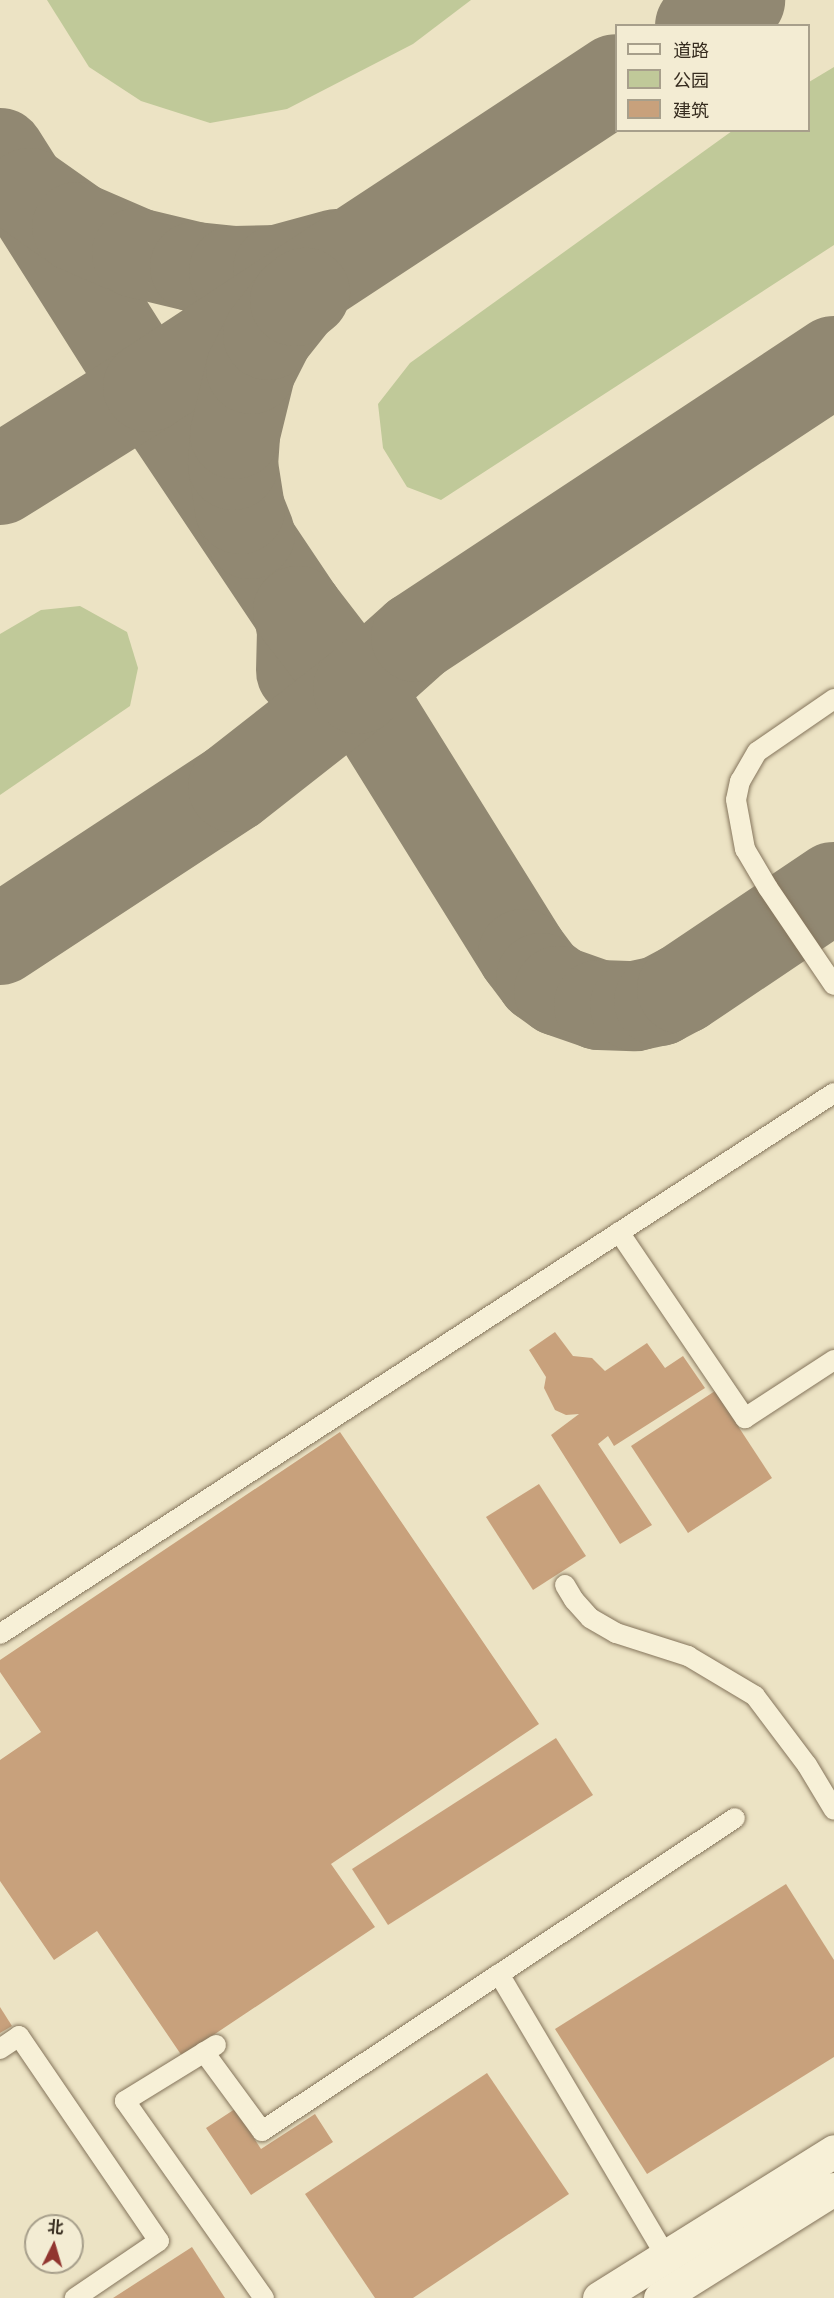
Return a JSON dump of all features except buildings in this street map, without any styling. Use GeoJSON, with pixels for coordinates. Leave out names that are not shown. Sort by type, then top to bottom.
{"type":"FeatureCollection","features":[{"type":"Feature","properties":{"kind":"main road"},"geometry":{"type":"LineString","coordinates":[[599,2298],[834,2151]]}},
{"type":"Feature","properties":{"kind":"main road"},"geometry":{"type":"LineString","coordinates":[[660,2298],[834,2189]]}},
{"type":"Feature","properties":{"kind":"lane"},"geometry":{"type":"LineString","coordinates":[[834,699],[757,752],[740,781],[736,800],[745,849],[768,888],[834,986]]}},
{"type":"Feature","properties":{"kind":"lane"},"geometry":{"type":"LineString","coordinates":[[0,1634],[834,1093]]}},
{"type":"Feature","properties":{"kind":"lane"},"geometry":{"type":"LineString","coordinates":[[619,1232],[745,1418],[834,1360]]}},
{"type":"Feature","properties":{"kind":"lane"},"geometry":{"type":"LineString","coordinates":[[565,1585],[574,1600],[590,1618],[616,1634],[688,1656],[755,1696],[807,1764],[834,1810]]}},
{"type":"Feature","properties":{"kind":"lane"},"geometry":{"type":"LineString","coordinates":[[264,2298],[125,2102],[210,2049],[262,2131],[735,1818]]}},
{"type":"Feature","properties":{"kind":"lane"},"geometry":{"type":"LineString","coordinates":[[499,1974],[666,2256]]}},
{"type":"Feature","properties":{"kind":"lane"},"geometry":{"type":"LineString","coordinates":[[0,2049],[20,2036],[159,2241],[75,2298]]}},
{"type":"Feature","properties":{"kind":"green space"},"geometry":{"type":"Polygon","coordinates":[[[47,0],[471,0],[413,44],[287,109],[210,123],[141,101],[89,67],[47,0]]]}},
{"type":"Feature","properties":{"kind":"green space"},"geometry":{"type":"Polygon","coordinates":[[[834,67],[834,245],[441,500],[407,487],[383,448],[378,404],[410,363],[731,132],[810,132],[810,81],[834,67]]]}},
{"type":"Feature","properties":{"kind":"green space"},"geometry":{"type":"Polygon","coordinates":[[[80,606],[127,632],[138,668],[130,706],[0,795],[0,634],[41,610],[80,606]]]}},
{"type":"Feature","properties":{"kind":"taxiway"},"geometry":{"type":"LineString","coordinates":[[703,24],[740,0]]}},
{"type":"Feature","properties":{"kind":"taxiway"},"geometry":{"type":"LineString","coordinates":[[0,480],[148,387],[615,80]]}},
{"type":"Feature","properties":{"kind":"taxiway"},"geometry":{"type":"LineString","coordinates":[[0,153],[148,387],[298,611],[302,630],[301,671]]}},
{"type":"Feature","properties":{"kind":"taxiway"},"geometry":{"type":"LineString","coordinates":[[29,193],[77,227],[137,253],[195,267],[234,271],[278,270],[336,254]]}},
{"type":"Feature","properties":{"kind":"taxiway"},"geometry":{"type":"LineString","coordinates":[[250,534],[240,509],[233,465],[235,434],[251,369],[268,335],[295,301],[305,293]]}},
{"type":"Feature","properties":{"kind":"taxiway"},"geometry":{"type":"LineString","coordinates":[[0,940],[233,787],[358,689],[416,637],[834,361]]}},
{"type":"Feature","properties":{"kind":"taxiway"},"geometry":{"type":"LineString","coordinates":[[298,611],[358,689],[523,954],[541,978],[559,991],[599,1005],[635,1006],[659,1001],[682,989],[834,887]]}}]}
